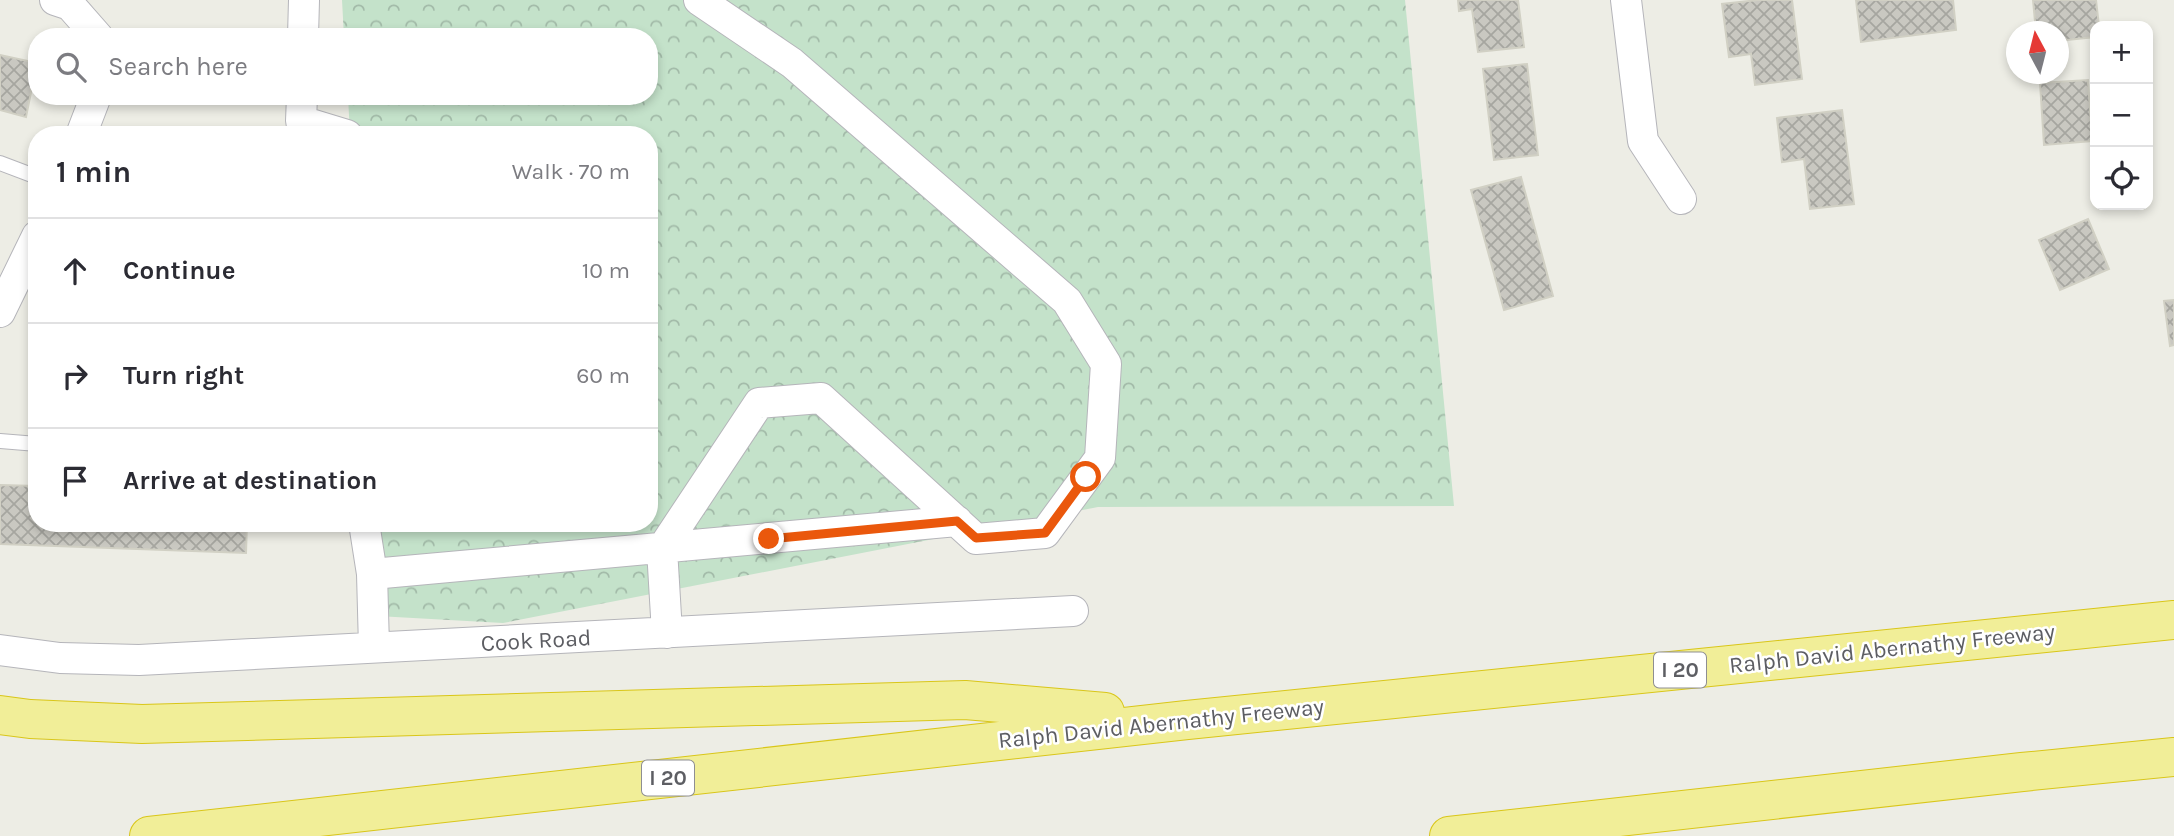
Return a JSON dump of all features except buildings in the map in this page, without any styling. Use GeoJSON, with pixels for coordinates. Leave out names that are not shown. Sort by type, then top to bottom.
{"type":"FeatureCollection","features":[{"type":"Feature","properties":{"kind":"highway","name":"Ralph David Abernathy Freeway"},"geometry":{"type":"LineString","coordinates":[[149,836],[1187,720],[2174,620]]}},
{"type":"Feature","properties":{"kind":"highway"},"geometry":{"type":"LineString","coordinates":[[0,715],[142,724],[965,700],[1187,720]]}},
{"type":"Feature","properties":{"kind":"highway"},"geometry":{"type":"LineString","coordinates":[[1449,836],[2174,757]]}},
{"type":"Feature","properties":{"kind":"street"},"geometry":{"type":"LineString","coordinates":[[55,0],[70,5],[90,28]]}},
{"type":"Feature","properties":{"kind":"street"},"geometry":{"type":"LineString","coordinates":[[303,28],[304,0]]}},
{"type":"Feature","properties":{"kind":"street"},"geometry":{"type":"LineString","coordinates":[[667,633],[662,549],[760,402],[821,398],[976,538],[1045,533],[1100,458],[1106,364],[1067,300],[792,63],[699,0]]}},
{"type":"Feature","properties":{"kind":"street"},"geometry":{"type":"LineString","coordinates":[[1626,0],[1643,141],[1681,199]]}},
{"type":"Feature","properties":{"kind":"street"},"geometry":{"type":"LineString","coordinates":[[84,126],[93,105]]}},
{"type":"Feature","properties":{"kind":"street"},"geometry":{"type":"LineString","coordinates":[[302,117],[324,126]]}},
{"type":"Feature","properties":{"kind":"street"},"geometry":{"type":"LineString","coordinates":[[0,312],[28,254]]}},
{"type":"Feature","properties":{"kind":"street"},"geometry":{"type":"LineString","coordinates":[[372,574],[957,521]]}},
{"type":"Feature","properties":{"kind":"street"},"geometry":{"type":"LineString","coordinates":[[365,532],[372,574],[374,648]]}},
{"type":"Feature","properties":{"kind":"street","name":"Cook Road"},"geometry":{"type":"LineString","coordinates":[[0,650],[60,658],[139,660],[1073,611]]}},
{"type":"Feature","properties":{"kind":"lane"},"geometry":{"type":"LineString","coordinates":[[0,163],[28,174]]}},
{"type":"Feature","properties":{"kind":"lane"},"geometry":{"type":"LineString","coordinates":[[0,441],[28,443]]}},
{"type":"Feature","properties":{"kind":"green space"},"geometry":{"type":"Polygon","coordinates":[[[342,0],[1405,0],[1454,506],[1098,507],[503,623],[377,616],[372,532],[658,532],[658,126],[350,126],[348,105],[658,105],[658,28],[344,28],[342,0]]]}},
{"type":"Feature","properties":{"kind":"route"},"geometry":{"type":"LineString","coordinates":[[769,539],[957,521],[976,538],[1045,533],[1086,477]]}}]}
